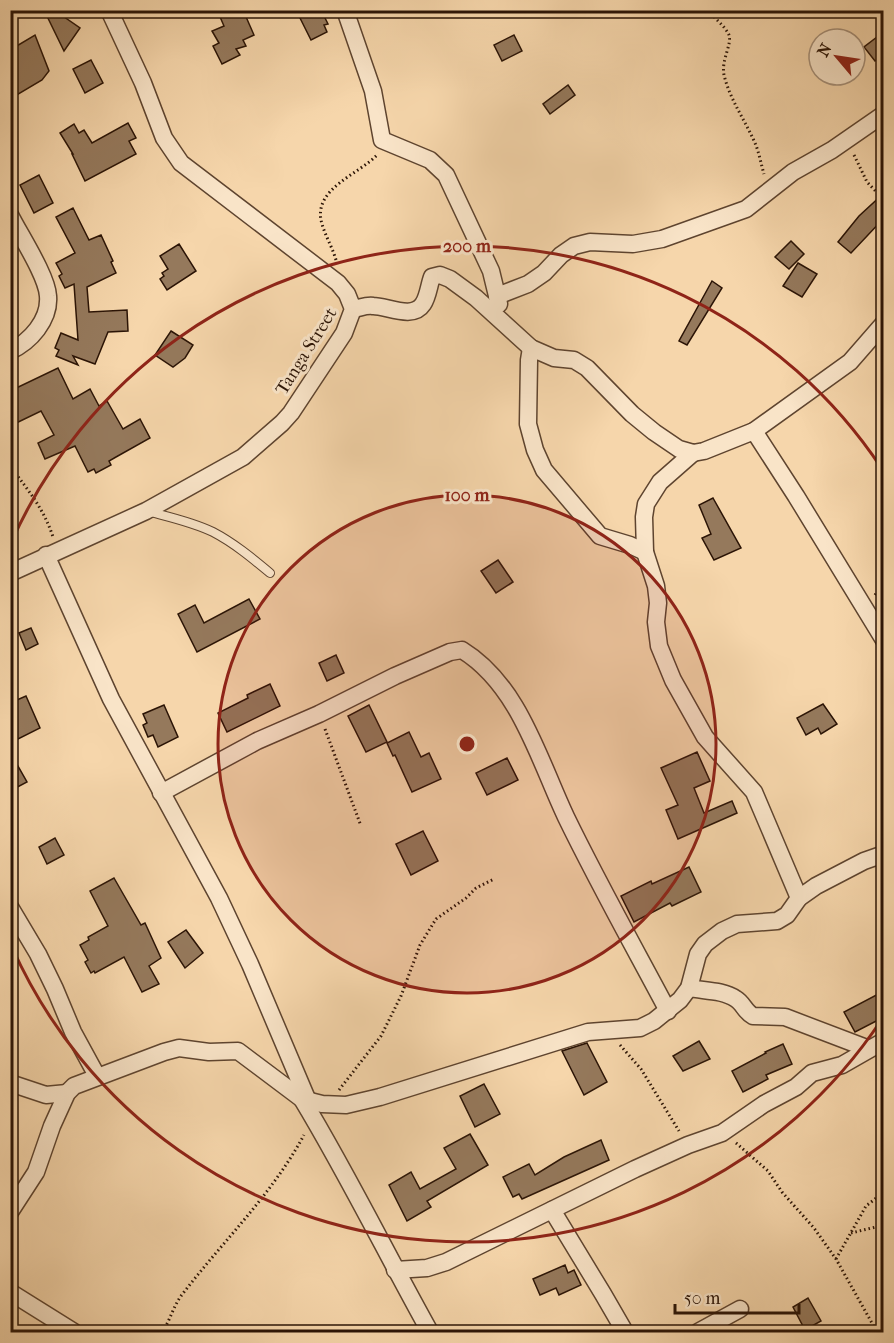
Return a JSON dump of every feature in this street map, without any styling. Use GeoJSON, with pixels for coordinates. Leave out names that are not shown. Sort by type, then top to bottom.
{"type":"FeatureCollection","features":[{"type":"Feature","properties":{"kind":"street","name":"Tanga Street"},"geometry":{"type":"LineString","coordinates":[[10,573],[146,511],[243,457],[282,423],[344,333],[354,309],[347,294],[338,283],[181,163],[164,138],[143,82],[109,10]]}},
{"type":"Feature","properties":{"kind":"street"},"geometry":{"type":"LineString","coordinates":[[345,10],[373,91],[382,140],[430,160],[446,175],[491,271],[505,325]]}},
{"type":"Feature","properties":{"kind":"street"},"geometry":{"type":"LineString","coordinates":[[497,296],[528,284],[574,246],[590,242],[633,244],[662,239],[739,212],[884,114]]}},
{"type":"Feature","properties":{"kind":"street"},"geometry":{"type":"LineString","coordinates":[[10,215],[43,279],[48,296],[46,313],[36,332],[10,351]]}},
{"type":"Feature","properties":{"kind":"street"},"geometry":{"type":"LineString","coordinates":[[354,309],[369,305],[397,311],[413,311],[421,307],[425,301],[432,277],[440,275],[450,279],[476,298],[531,348],[554,358],[574,360],[587,368],[632,414],[654,432],[679,448],[693,453],[704,451],[753,431],[850,362],[884,323]]}},
{"type":"Feature","properties":{"kind":"street"},"geometry":{"type":"LineString","coordinates":[[531,348],[528,424],[535,450],[544,470],[600,536],[645,552]]}},
{"type":"Feature","properties":{"kind":"street"},"geometry":{"type":"LineString","coordinates":[[753,431],[796,496],[884,640]]}},
{"type":"Feature","properties":{"kind":"street"},"geometry":{"type":"LineString","coordinates":[[693,453],[660,482],[646,504],[645,552],[656,586],[659,646],[672,680],[705,737],[754,792],[799,898]]}},
{"type":"Feature","properties":{"kind":"street"},"geometry":{"type":"LineString","coordinates":[[52,553],[111,699],[219,898],[311,1106],[395,1270],[430,1332]]}},
{"type":"Feature","properties":{"kind":"street"},"geometry":{"type":"LineString","coordinates":[[161,793],[257,741],[450,652],[462,650],[479,660],[516,708],[546,768],[566,816],[668,1011]]}},
{"type":"Feature","properties":{"kind":"street"},"geometry":{"type":"LineString","coordinates":[[10,1212],[36,1172],[52,1126],[67,1093],[74,1086],[97,1076],[179,1048],[209,1053],[233,1050],[255,1063],[311,1106],[346,1105],[380,1098],[588,1032],[603,1029],[640,1028],[668,1011],[689,988],[698,954],[705,944],[722,931],[737,924],[777,921],[787,915],[799,898],[837,874],[884,854]]}},
{"type":"Feature","properties":{"kind":"street"},"geometry":{"type":"LineString","coordinates":[[10,907],[38,954],[73,1032],[97,1076]]}},
{"type":"Feature","properties":{"kind":"street"},"geometry":{"type":"LineString","coordinates":[[689,988],[731,996],[753,1016],[785,1017],[868,1049]]}},
{"type":"Feature","properties":{"kind":"street"},"geometry":{"type":"LineString","coordinates":[[395,1270],[427,1268],[446,1262],[688,1145],[722,1133],[764,1104],[796,1087],[812,1073],[842,1065],[884,1041]]}},
{"type":"Feature","properties":{"kind":"street"},"geometry":{"type":"LineString","coordinates":[[14,1087],[46,1095],[67,1093]]}},
{"type":"Feature","properties":{"kind":"street"},"geometry":{"type":"LineString","coordinates":[[552,1210],[625,1332]]}},
{"type":"Feature","properties":{"kind":"street"},"geometry":{"type":"LineString","coordinates":[[10,1292],[74,1332]]}},
{"type":"Feature","properties":{"kind":"street"},"geometry":{"type":"LineString","coordinates":[[698,1332],[740,1309]]}},
{"type":"Feature","properties":{"kind":"lane"},"geometry":{"type":"LineString","coordinates":[[146,511],[192,523],[212,531],[232,543],[270,573]]}},
{"type":"Feature","properties":{"kind":"path"},"geometry":{"type":"LineString","coordinates":[[708,10],[728,34],[729,45],[723,61],[724,75],[735,105],[754,141],[769,190]]}},
{"type":"Feature","properties":{"kind":"path"},"geometry":{"type":"LineString","coordinates":[[338,283],[336,258],[320,218],[321,203],[334,188],[374,158],[381,148],[382,140]]}},
{"type":"Feature","properties":{"kind":"path"},"geometry":{"type":"LineString","coordinates":[[847,140],[867,182],[884,200]]}},
{"type":"Feature","properties":{"kind":"path"},"geometry":{"type":"LineString","coordinates":[[10,466],[40,505],[48,520],[52,553]]}},
{"type":"Feature","properties":{"kind":"path"},"geometry":{"type":"LineString","coordinates":[[319,714],[361,826]]}},
{"type":"Feature","properties":{"kind":"path"},"geometry":{"type":"LineString","coordinates":[[162,1332],[180,1298],[225,1241],[263,1199],[300,1143],[311,1106],[350,1078],[381,1036],[397,1004],[420,945],[436,919],[476,888],[494,879]]}},
{"type":"Feature","properties":{"kind":"path"},"geometry":{"type":"LineString","coordinates":[[603,1029],[641,1069],[688,1145]]}},
{"type":"Feature","properties":{"kind":"path"},"geometry":{"type":"LineString","coordinates":[[722,1133],[768,1171],[782,1192],[800,1210],[836,1259],[877,1332]]}},
{"type":"Feature","properties":{"kind":"path"},"geometry":{"type":"LineString","coordinates":[[836,1259],[866,1206],[884,1192]]}},
{"type":"Feature","properties":{"kind":"path"},"geometry":{"type":"LineString","coordinates":[[849,1234],[884,1225]]}},
{"type":"Feature","properties":{"kind":"building"},"geometry":{"type":"Polygon","coordinates":[[[44,10],[54,10],[80,28],[64,51],[44,10]]]}},
{"type":"Feature","properties":{"kind":"building"},"geometry":{"type":"Polygon","coordinates":[[[217,10],[243,10],[254,35],[243,40],[246,46],[236,49],[240,55],[222,64],[213,46],[219,43],[212,31],[224,26],[217,10]]]}},
{"type":"Feature","properties":{"kind":"building"},"geometry":{"type":"Polygon","coordinates":[[[296,10],[321,10],[328,24],[324,25],[327,32],[311,40],[296,10]]]}},
{"type":"Feature","properties":{"kind":"building"},"geometry":{"type":"Polygon","coordinates":[[[35,35],[49,71],[42,80],[10,99],[10,50],[35,35]]]}},
{"type":"Feature","properties":{"kind":"building"},"geometry":{"type":"Polygon","coordinates":[[[514,35],[522,51],[502,61],[494,45],[514,35]]]}},
{"type":"Feature","properties":{"kind":"building"},"geometry":{"type":"Polygon","coordinates":[[[877,37],[884,47],[884,55],[875,61],[867,51],[867,45],[877,37]]]}},
{"type":"Feature","properties":{"kind":"building"},"geometry":{"type":"Polygon","coordinates":[[[91,60],[103,83],[85,93],[73,69],[91,60]]]}},
{"type":"Feature","properties":{"kind":"building"},"geometry":{"type":"Polygon","coordinates":[[[568,85],[575,95],[550,114],[543,104],[568,85]]]}},
{"type":"Feature","properties":{"kind":"building"},"geometry":{"type":"Polygon","coordinates":[[[128,123],[136,138],[129,141],[136,154],[85,181],[73,154],[60,133],[74,124],[79,133],[84,130],[92,143],[128,123]]]}},
{"type":"Feature","properties":{"kind":"building"},"geometry":{"type":"Polygon","coordinates":[[[39,175],[53,203],[34,213],[20,185],[39,175]]]}},
{"type":"Feature","properties":{"kind":"building"},"geometry":{"type":"Polygon","coordinates":[[[884,193],[884,218],[851,253],[838,242],[859,216],[884,193]]]}},
{"type":"Feature","properties":{"kind":"building"},"geometry":{"type":"Polygon","coordinates":[[[73,208],[89,240],[101,235],[116,273],[87,287],[89,312],[127,310],[128,331],[108,332],[95,364],[73,356],[78,365],[56,356],[59,350],[55,348],[61,333],[78,340],[74,284],[65,288],[59,276],[62,274],[56,263],[75,253],[56,217],[73,208]]]}},
{"type":"Feature","properties":{"kind":"building"},"geometry":{"type":"Polygon","coordinates":[[[791,241],[804,254],[789,269],[775,257],[791,241]]]}},
{"type":"Feature","properties":{"kind":"building"},"geometry":{"type":"Polygon","coordinates":[[[179,244],[196,271],[167,290],[160,279],[164,276],[162,273],[168,269],[160,256],[179,244]]]}},
{"type":"Feature","properties":{"kind":"building"},"geometry":{"type":"Polygon","coordinates":[[[798,263],[817,274],[802,297],[783,286],[798,263]]]}},
{"type":"Feature","properties":{"kind":"building"},"geometry":{"type":"Polygon","coordinates":[[[712,281],[722,288],[687,345],[679,341],[712,281]]]}},
{"type":"Feature","properties":{"kind":"building"},"geometry":{"type":"Polygon","coordinates":[[[171,331],[193,345],[185,358],[173,367],[155,355],[171,331]]]}},
{"type":"Feature","properties":{"kind":"building"},"geometry":{"type":"Polygon","coordinates":[[[58,368],[73,399],[90,389],[99,406],[107,401],[123,429],[140,419],[150,438],[109,461],[111,465],[96,473],[94,469],[88,472],[75,446],[45,459],[38,443],[54,435],[41,411],[10,426],[10,391],[58,368]]]}},
{"type":"Feature","properties":{"kind":"building"},"geometry":{"type":"Polygon","coordinates":[[[713,498],[741,548],[714,560],[702,538],[711,534],[699,505],[713,498]]]}},
{"type":"Feature","properties":{"kind":"building"},"geometry":{"type":"Polygon","coordinates":[[[498,560],[513,582],[496,593],[481,571],[498,560]]]}},
{"type":"Feature","properties":{"kind":"building"},"geometry":{"type":"Polygon","coordinates":[[[249,599],[260,619],[197,652],[178,614],[195,605],[204,623],[249,599]]]}},
{"type":"Feature","properties":{"kind":"building"},"geometry":{"type":"Polygon","coordinates":[[[31,628],[38,644],[26,650],[19,633],[31,628]]]}},
{"type":"Feature","properties":{"kind":"building"},"geometry":{"type":"Polygon","coordinates":[[[336,655],[344,673],[327,681],[319,663],[336,655]]]}},
{"type":"Feature","properties":{"kind":"building"},"geometry":{"type":"Polygon","coordinates":[[[270,684],[280,706],[227,732],[218,713],[270,684]]]}},
{"type":"Feature","properties":{"kind":"building"},"geometry":{"type":"Polygon","coordinates":[[[26,696],[40,728],[10,743],[10,703],[26,696]]]}},
{"type":"Feature","properties":{"kind":"building"},"geometry":{"type":"Polygon","coordinates":[[[823,704],[837,724],[821,734],[818,728],[806,735],[797,718],[823,704]]]}},
{"type":"Feature","properties":{"kind":"building"},"geometry":{"type":"Polygon","coordinates":[[[164,705],[178,737],[158,747],[153,735],[148,737],[143,725],[147,723],[143,714],[164,705]]]}},
{"type":"Feature","properties":{"kind":"building"},"geometry":{"type":"Polygon","coordinates":[[[369,705],[387,742],[366,752],[348,716],[369,705]]]}},
{"type":"Feature","properties":{"kind":"building"},"geometry":{"type":"Polygon","coordinates":[[[409,732],[421,757],[429,753],[441,779],[412,792],[387,743],[409,732]]]}},
{"type":"Feature","properties":{"kind":"building"},"geometry":{"type":"Polygon","coordinates":[[[10,752],[27,782],[10,791],[10,752]]]}},
{"type":"Feature","properties":{"kind":"building"},"geometry":{"type":"Polygon","coordinates":[[[697,752],[710,781],[694,788],[704,813],[732,801],[737,813],[678,839],[666,810],[678,805],[661,768],[697,752]]]}},
{"type":"Feature","properties":{"kind":"building"},"geometry":{"type":"Polygon","coordinates":[[[507,758],[518,780],[487,795],[476,773],[507,758]]]}},
{"type":"Feature","properties":{"kind":"building"},"geometry":{"type":"Polygon","coordinates":[[[423,831],[438,861],[411,875],[396,844],[423,831]]]}},
{"type":"Feature","properties":{"kind":"building"},"geometry":{"type":"Polygon","coordinates":[[[55,838],[64,855],[47,864],[39,847],[55,838]]]}},
{"type":"Feature","properties":{"kind":"building"},"geometry":{"type":"Polygon","coordinates":[[[689,867],[701,892],[672,906],[670,903],[634,922],[621,896],[651,881],[652,884],[689,867]]]}},
{"type":"Feature","properties":{"kind":"building"},"geometry":{"type":"Polygon","coordinates":[[[114,878],[141,925],[145,923],[161,958],[149,966],[159,984],[142,992],[124,957],[91,973],[85,962],[88,960],[80,945],[89,940],[88,937],[108,926],[90,891],[114,878]]]}},
{"type":"Feature","properties":{"kind":"building"},"geometry":{"type":"Polygon","coordinates":[[[186,930],[203,953],[185,968],[168,942],[186,930]]]}},
{"type":"Feature","properties":{"kind":"building"},"geometry":{"type":"Polygon","coordinates":[[[884,991],[884,1017],[855,1032],[844,1012],[884,991]]]}},
{"type":"Feature","properties":{"kind":"building"},"geometry":{"type":"Polygon","coordinates":[[[699,1041],[710,1059],[683,1071],[673,1056],[699,1041]]]}},
{"type":"Feature","properties":{"kind":"building"},"geometry":{"type":"Polygon","coordinates":[[[587,1043],[607,1082],[584,1095],[562,1051],[587,1043]]]}},
{"type":"Feature","properties":{"kind":"building"},"geometry":{"type":"Polygon","coordinates":[[[783,1044],[792,1064],[766,1075],[768,1079],[743,1092],[732,1071],[783,1044]]]}},
{"type":"Feature","properties":{"kind":"building"},"geometry":{"type":"Polygon","coordinates":[[[484,1084],[500,1114],[475,1127],[460,1096],[484,1084]]]}},
{"type":"Feature","properties":{"kind":"building"},"geometry":{"type":"Polygon","coordinates":[[[470,1134],[488,1165],[427,1201],[431,1207],[407,1221],[389,1185],[411,1172],[420,1189],[456,1169],[444,1148],[470,1134]]]}},
{"type":"Feature","properties":{"kind":"building"},"geometry":{"type":"Polygon","coordinates":[[[601,1140],[609,1160],[522,1199],[519,1194],[513,1197],[503,1177],[529,1164],[535,1175],[564,1157],[601,1140]]]}},
{"type":"Feature","properties":{"kind":"building"},"geometry":{"type":"Polygon","coordinates":[[[565,1265],[568,1273],[574,1270],[581,1285],[559,1295],[556,1288],[540,1295],[533,1279],[565,1265]]]}},
{"type":"Feature","properties":{"kind":"building"},"geometry":{"type":"Polygon","coordinates":[[[808,1298],[821,1321],[805,1330],[793,1307],[808,1298]]]}}]}
